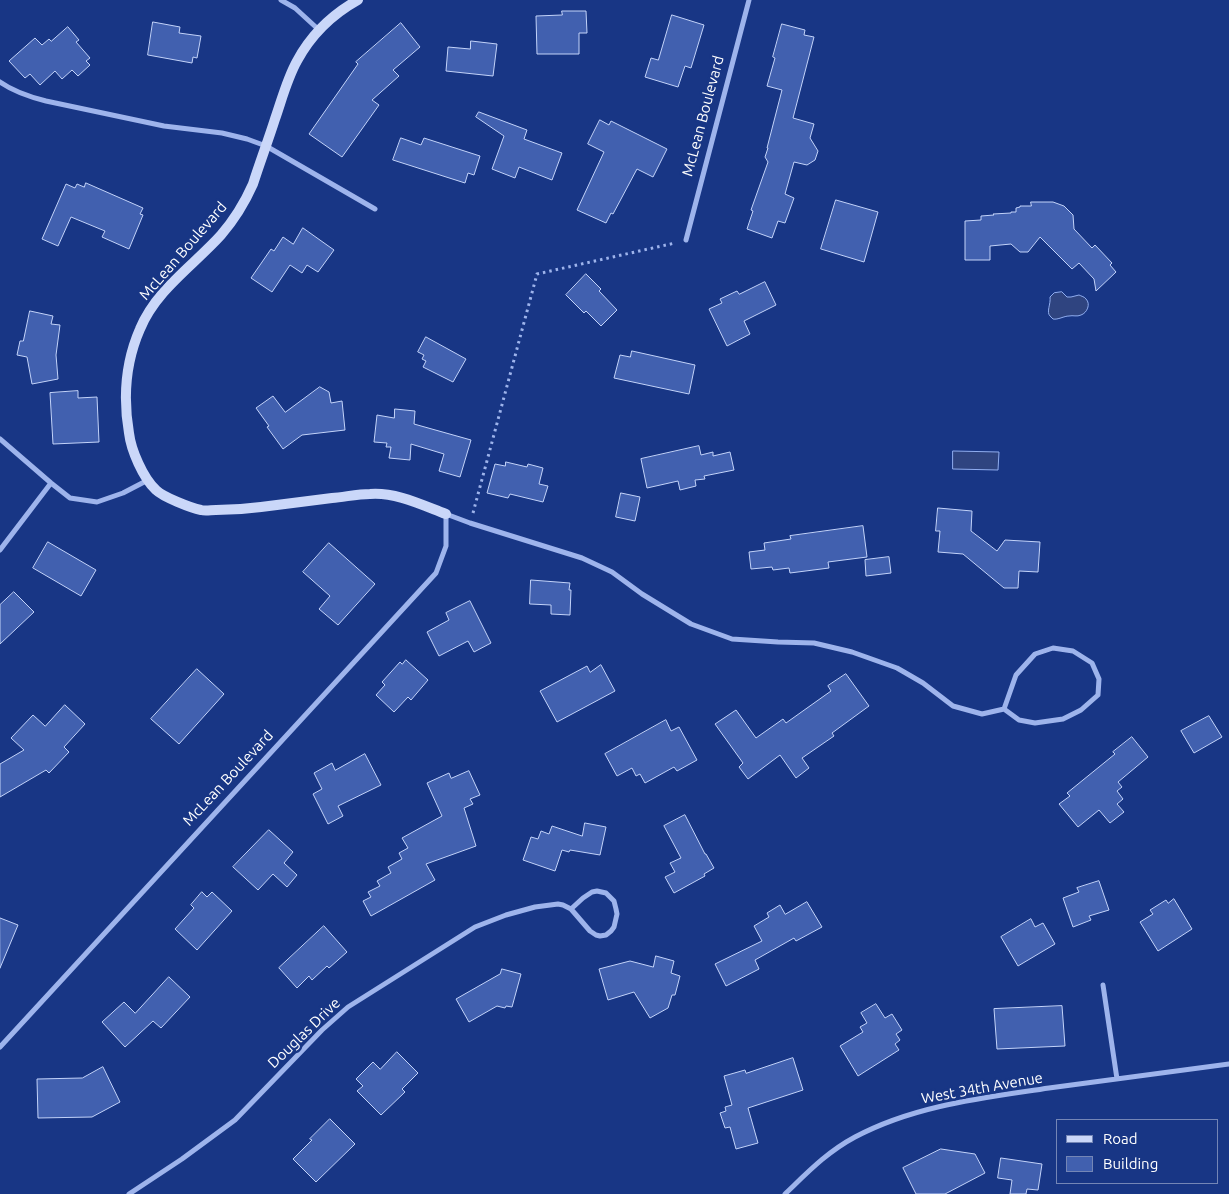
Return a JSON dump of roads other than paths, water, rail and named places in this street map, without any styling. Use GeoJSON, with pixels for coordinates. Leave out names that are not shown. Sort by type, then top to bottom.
{"type":"FeatureCollection","features":[{"type":"Feature","properties":{"kind":"street"},"geometry":{"type":"LineString","coordinates":[[281,0],[295,8],[319,30]]}},
{"type":"Feature","properties":{"kind":"street","name":"McLean Boulevard"},"geometry":{"type":"LineString","coordinates":[[358,0],[333,16],[308,43],[288,80],[250,191],[221,235],[163,292],[150,310],[140,329],[133,349],[125,394],[126,420],[131,445],[138,463],[156,490],[163,495],[201,510],[239,510],[371,494],[396,496],[470,523],[582,558],[612,572],[642,594],[691,624],[732,639],[814,643],[852,652],[897,668],[923,683],[953,706],[982,714],[1004,709]]}},
{"type":"Feature","properties":{"kind":"street","name":"McLean Boulevard"},"geometry":{"type":"LineString","coordinates":[[686,240],[749,0]]}},
{"type":"Feature","properties":{"kind":"street"},"geometry":{"type":"LineString","coordinates":[[0,82],[21,93],[46,101],[164,126],[228,134],[266,146],[375,209]]}},
{"type":"Feature","properties":{"kind":"street"},"geometry":{"type":"LineString","coordinates":[[0,439],[70,498],[98,502],[123,493],[148,479]]}},
{"type":"Feature","properties":{"kind":"street"},"geometry":{"type":"LineString","coordinates":[[0,550],[51,483]]}},
{"type":"Feature","properties":{"kind":"street","name":"McLean Boulevard"},"geometry":{"type":"LineString","coordinates":[[0,1047],[436,573],[446,546],[446,514]]}},
{"type":"Feature","properties":{"kind":"street"},"geometry":{"type":"LineString","coordinates":[[1053,648],[1073,651],[1092,663],[1100,679],[1098,695],[1081,710],[1063,719],[1035,723],[1027,722],[1019,720],[1004,709],[1016,675],[1035,654],[1053,648]]}},
{"type":"Feature","properties":{"kind":"street"},"geometry":{"type":"LineString","coordinates":[[592,892],[606,893],[614,901],[616,909],[617,914],[614,927],[606,935],[596,935],[590,931],[571,909],[592,892]]}},
{"type":"Feature","properties":{"kind":"street","name":"Douglas Drive"},"geometry":{"type":"LineString","coordinates":[[129,1194],[182,1159],[235,1120],[322,1030],[348,1007],[475,927],[506,915],[536,907],[558,904],[571,909]]}},
{"type":"Feature","properties":{"kind":"street"},"geometry":{"type":"LineString","coordinates":[[1103,985],[1117,1079]]}},
{"type":"Feature","properties":{"kind":"street","name":"West 34th Avenue"},"geometry":{"type":"LineString","coordinates":[[785,1194],[823,1158],[855,1137],[889,1121],[925,1109],[973,1099],[1229,1064]]}},
{"type":"Feature","properties":{"kind":"water"},"geometry":{"type":"Polygon","coordinates":[[[1062,292],[1067,297],[1079,295],[1085,298],[1088,308],[1080,316],[1053,319],[1048,312],[1050,297],[1054,293],[1062,292]]]}},
{"type":"Feature","properties":{"kind":"water"},"geometry":{"type":"Polygon","coordinates":[[[953,451],[999,452],[998,470],[953,469],[953,451]]]}}]}
